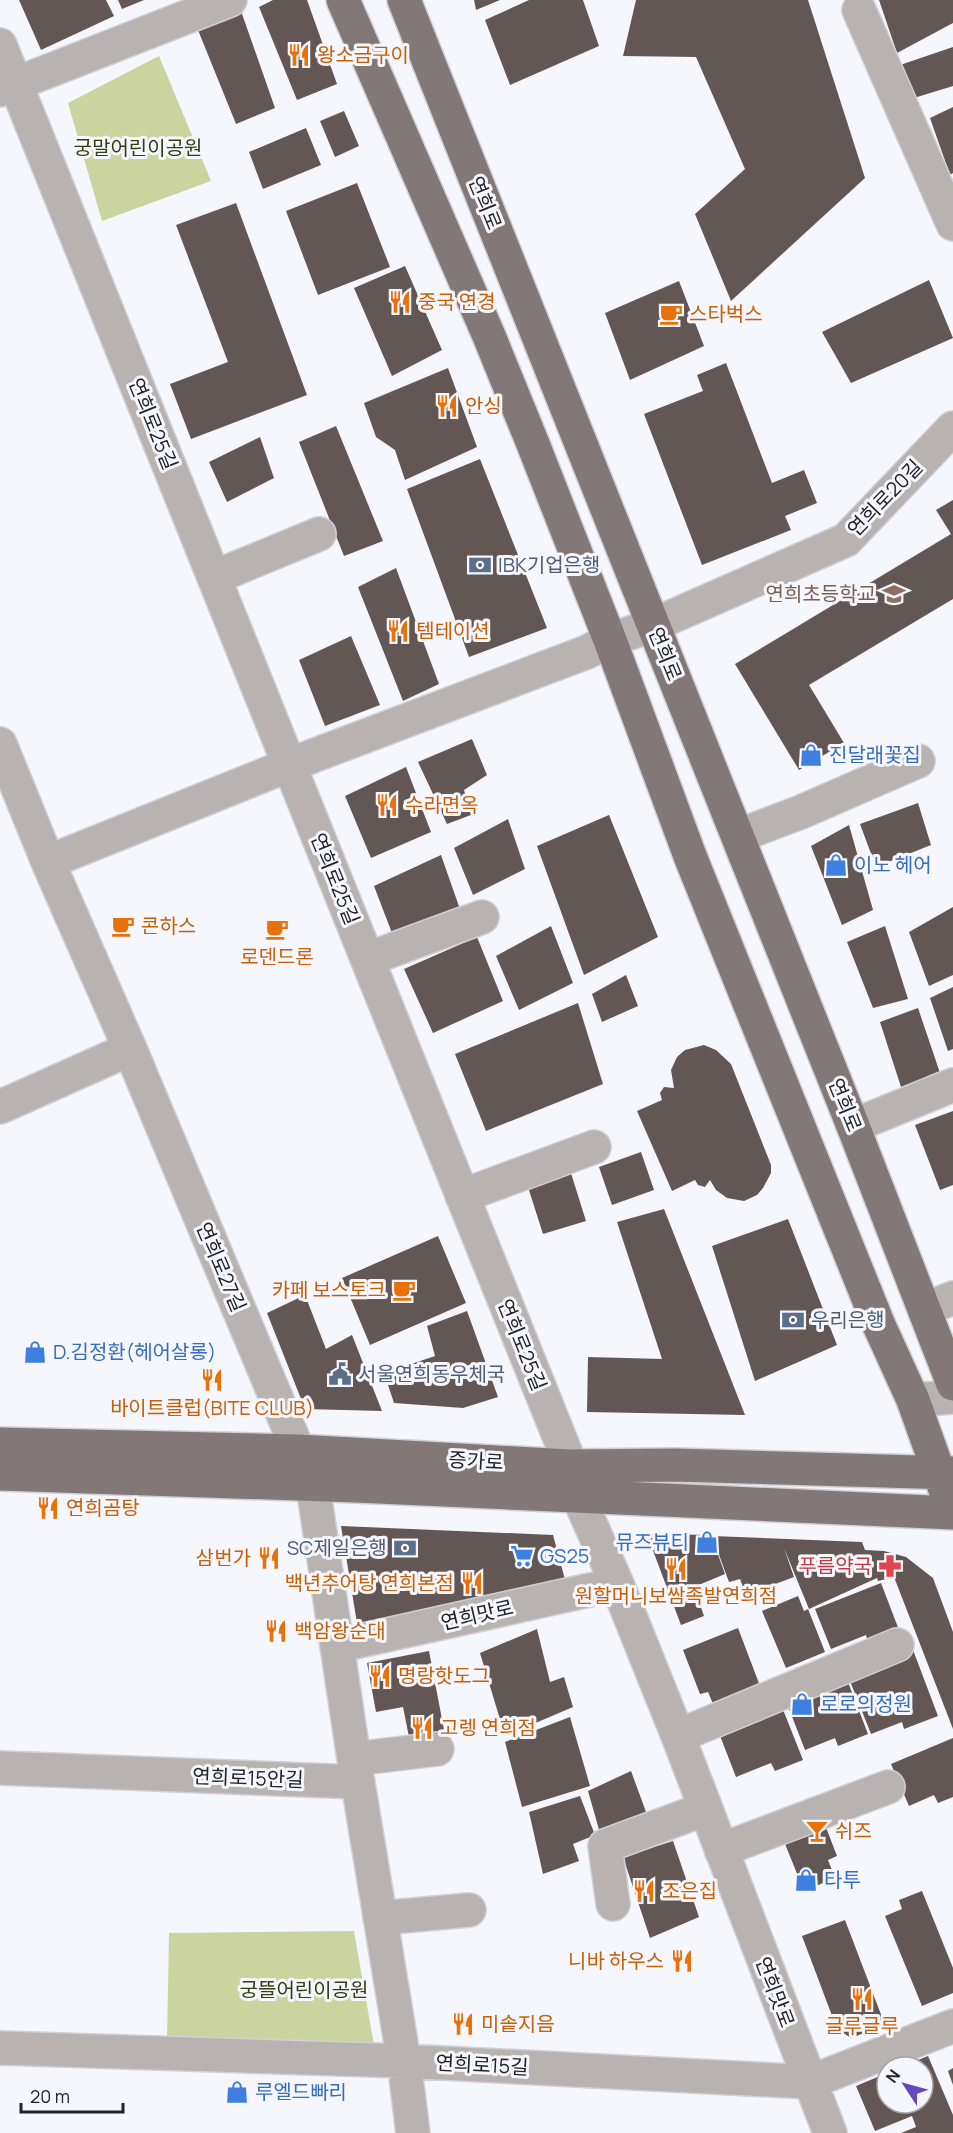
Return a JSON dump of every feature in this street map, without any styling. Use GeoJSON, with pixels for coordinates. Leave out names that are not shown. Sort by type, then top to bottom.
{"type":"FeatureCollection","features":[{"type":"Feature","properties":{"kind":"main road"},"geometry":{"type":"LineString","coordinates":[[343,0],[489,336],[610,640],[690,856],[878,1323],[945,1473],[953,1513]]}},
{"type":"Feature","properties":{"kind":"main road","name":"연희로"},"geometry":{"type":"LineString","coordinates":[[404,0],[853,1126],[939,1303],[953,1384]]}},
{"type":"Feature","properties":{"kind":"main road","name":"증가로"},"geometry":{"type":"LineString","coordinates":[[0,1444],[298,1450],[573,1481],[953,1513]]}},
{"type":"Feature","properties":{"kind":"main road","name":"증가로"},"geometry":{"type":"LineString","coordinates":[[0,1474],[356,1486],[573,1481],[675,1465],[945,1473]]}},
{"type":"Feature","properties":{"kind":"street"},"geometry":{"type":"LineString","coordinates":[[8,87],[230,0]]}},
{"type":"Feature","properties":{"kind":"street"},"geometry":{"type":"LineString","coordinates":[[859,10],[949,206]]}},
{"type":"Feature","properties":{"kind":"street","name":"연희로25길"},"geometry":{"type":"LineString","coordinates":[[0,45],[8,87],[215,577],[573,1481]]}},
{"type":"Feature","properties":{"kind":"street","name":"연희로20길"},"geometry":{"type":"LineString","coordinates":[[610,640],[653,625],[846,540],[953,428]]}},
{"type":"Feature","properties":{"kind":"street"},"geometry":{"type":"LineString","coordinates":[[215,577],[320,534]]}},
{"type":"Feature","properties":{"kind":"street"},"geometry":{"type":"LineString","coordinates":[[48,862],[289,765],[587,652],[610,640]]}},
{"type":"Feature","properties":{"kind":"street","name":"연희로27길"},"geometry":{"type":"LineString","coordinates":[[0,744],[312,1486]]}},
{"type":"Feature","properties":{"kind":"street"},"geometry":{"type":"LineString","coordinates":[[738,836],[801,812],[918,761]]}},
{"type":"Feature","properties":{"kind":"street"},"geometry":{"type":"LineString","coordinates":[[368,959],[482,917]]}},
{"type":"Feature","properties":{"kind":"street"},"geometry":{"type":"LineString","coordinates":[[0,1107],[130,1049]]}},
{"type":"Feature","properties":{"kind":"street"},"geometry":{"type":"LineString","coordinates":[[853,1126],[953,1085]]}},
{"type":"Feature","properties":{"kind":"street"},"geometry":{"type":"LineString","coordinates":[[462,1196],[594,1147]]}},
{"type":"Feature","properties":{"kind":"street"},"geometry":{"type":"LineString","coordinates":[[913,1400],[953,1397]]}},
{"type":"Feature","properties":{"kind":"street","name":"연희맛로"},"geometry":{"type":"LineString","coordinates":[[573,1481],[678,1736],[830,2133]]}},
{"type":"Feature","properties":{"kind":"street"},"geometry":{"type":"LineString","coordinates":[[312,1486],[404,2061],[413,2133]]}},
{"type":"Feature","properties":{"kind":"street","name":"연희맛로"},"geometry":{"type":"LineString","coordinates":[[338,1646],[617,1584]]}},
{"type":"Feature","properties":{"kind":"street"},"geometry":{"type":"LineString","coordinates":[[678,1736],[897,1645]]}},
{"type":"Feature","properties":{"kind":"street","name":"연희로15안길"},"geometry":{"type":"LineString","coordinates":[[0,1768],[356,1771],[437,1749]]}},
{"type":"Feature","properties":{"kind":"street"},"geometry":{"type":"LineString","coordinates":[[721,1850],[888,1787]]}},
{"type":"Feature","properties":{"kind":"street"},"geometry":{"type":"LineString","coordinates":[[613,1904],[605,1846],[705,1809]]}},
{"type":"Feature","properties":{"kind":"street"},"geometry":{"type":"LineString","coordinates":[[380,1918],[469,1910]]}},
{"type":"Feature","properties":{"kind":"street","name":"연희로15길"},"geometry":{"type":"LineString","coordinates":[[0,2048],[404,2061],[810,2082],[953,2026]]}},
{"type":"Feature","properties":{"kind":"green space","name":"궁말어린이공원"},"geometry":{"type":"Polygon","coordinates":[[[159,56],[211,181],[102,221],[68,103],[159,56]]]}},
{"type":"Feature","properties":{"kind":"green space","name":"궁뜰어린이공원"},"geometry":{"type":"Polygon","coordinates":[[[354,1931],[375,2051],[167,2044],[169,1933],[354,1931]]]}},
{"type":"Feature","properties":{"kind":"building"},"geometry":{"type":"Polygon","coordinates":[[[19,0],[106,0],[114,16],[41,50],[19,0]]]}},
{"type":"Feature","properties":{"kind":"building"},"geometry":{"type":"Polygon","coordinates":[[[118,0],[144,0],[122,9],[118,0]]]}},
{"type":"Feature","properties":{"kind":"building"},"geometry":{"type":"Polygon","coordinates":[[[273,0],[307,0],[337,84],[297,100],[259,7],[273,0]]]}},
{"type":"Feature","properties":{"kind":"building"},"geometry":{"type":"Polygon","coordinates":[[[474,0],[500,0],[476,10],[474,0]]]}},
{"type":"Feature","properties":{"kind":"building"},"geometry":{"type":"Polygon","coordinates":[[[529,0],[583,0],[599,46],[510,85],[485,20],[529,0]]]}},
{"type":"Feature","properties":{"kind":"building"},"geometry":{"type":"Polygon","coordinates":[[[636,0],[808,0],[865,178],[731,301],[695,214],[745,169],[696,57],[623,56],[636,0]]]}},
{"type":"Feature","properties":{"kind":"building"},"geometry":{"type":"Polygon","coordinates":[[[879,0],[953,0],[953,23],[897,53],[879,0]]]}},
{"type":"Feature","properties":{"kind":"building"},"geometry":{"type":"Polygon","coordinates":[[[241,11],[275,108],[236,124],[198,30],[241,11]]]}},
{"type":"Feature","properties":{"kind":"building"},"geometry":{"type":"Polygon","coordinates":[[[953,47],[953,86],[914,98],[900,65],[953,47]]]}},
{"type":"Feature","properties":{"kind":"building"},"geometry":{"type":"Polygon","coordinates":[[[953,107],[953,173],[950,175],[930,118],[953,107]]]}},
{"type":"Feature","properties":{"kind":"building"},"geometry":{"type":"Polygon","coordinates":[[[344,111],[359,146],[335,157],[320,121],[344,111]]]}},
{"type":"Feature","properties":{"kind":"building"},"geometry":{"type":"Polygon","coordinates":[[[306,128],[321,165],[263,189],[249,152],[306,128]]]}},
{"type":"Feature","properties":{"kind":"building"},"geometry":{"type":"Polygon","coordinates":[[[357,183],[390,267],[318,295],[286,211],[357,183]]]}},
{"type":"Feature","properties":{"kind":"building"},"geometry":{"type":"Polygon","coordinates":[[[236,203],[307,395],[191,439],[170,384],[228,362],[176,225],[236,203]]]}},
{"type":"Feature","properties":{"kind":"building"},"geometry":{"type":"Polygon","coordinates":[[[405,266],[442,350],[392,376],[354,288],[405,266]]]}},
{"type":"Feature","properties":{"kind":"building"},"geometry":{"type":"Polygon","coordinates":[[[929,280],[953,338],[851,383],[822,332],[929,280]]]}},
{"type":"Feature","properties":{"kind":"building"},"geometry":{"type":"Polygon","coordinates":[[[679,281],[704,346],[630,380],[605,313],[679,281]]]}},
{"type":"Feature","properties":{"kind":"building"},"geometry":{"type":"Polygon","coordinates":[[[726,363],[772,483],[804,470],[817,503],[785,516],[791,530],[702,565],[644,414],[703,391],[697,375],[726,363]]]}},
{"type":"Feature","properties":{"kind":"building"},"geometry":{"type":"Polygon","coordinates":[[[448,368],[477,447],[405,480],[395,450],[376,437],[364,403],[448,368]]]}},
{"type":"Feature","properties":{"kind":"building"},"geometry":{"type":"Polygon","coordinates":[[[336,426],[383,541],[344,556],[299,442],[336,426]]]}},
{"type":"Feature","properties":{"kind":"building"},"geometry":{"type":"Polygon","coordinates":[[[260,437],[274,478],[227,502],[209,462],[260,437]]]}},
{"type":"Feature","properties":{"kind":"building"},"geometry":{"type":"Polygon","coordinates":[[[480,459],[547,628],[469,657],[407,489],[480,459]]]}},
{"type":"Feature","properties":{"kind":"building"},"geometry":{"type":"Polygon","coordinates":[[[953,500],[953,599],[809,685],[844,743],[799,770],[735,664],[951,534],[936,510],[953,500]]]}},
{"type":"Feature","properties":{"kind":"building"},"geometry":{"type":"Polygon","coordinates":[[[396,568],[439,684],[403,701],[358,587],[396,568]]]}},
{"type":"Feature","properties":{"kind":"building"},"geometry":{"type":"Polygon","coordinates":[[[351,636],[380,705],[325,726],[299,660],[351,636]]]}},
{"type":"Feature","properties":{"kind":"building"},"geometry":{"type":"Polygon","coordinates":[[[472,739],[487,775],[464,790],[471,815],[447,824],[418,762],[472,739]]]}},
{"type":"Feature","properties":{"kind":"building"},"geometry":{"type":"Polygon","coordinates":[[[406,767],[431,832],[371,858],[345,796],[406,767]]]}},
{"type":"Feature","properties":{"kind":"building"},"geometry":{"type":"Polygon","coordinates":[[[918,803],[931,845],[876,867],[860,824],[918,803]]]}},
{"type":"Feature","properties":{"kind":"building"},"geometry":{"type":"Polygon","coordinates":[[[609,815],[658,937],[584,975],[537,846],[609,815]]]}},
{"type":"Feature","properties":{"kind":"building"},"geometry":{"type":"Polygon","coordinates":[[[508,819],[525,869],[473,895],[454,848],[508,819]]]}},
{"type":"Feature","properties":{"kind":"building"},"geometry":{"type":"Polygon","coordinates":[[[849,825],[873,910],[842,925],[811,846],[849,825]]]}},
{"type":"Feature","properties":{"kind":"building"},"geometry":{"type":"Polygon","coordinates":[[[441,855],[461,912],[395,941],[374,886],[441,855]]]}},
{"type":"Feature","properties":{"kind":"building"},"geometry":{"type":"Polygon","coordinates":[[[953,907],[953,975],[929,986],[909,932],[953,907]]]}},
{"type":"Feature","properties":{"kind":"building"},"geometry":{"type":"Polygon","coordinates":[[[551,926],[573,983],[519,1010],[496,956],[551,926]]]}},
{"type":"Feature","properties":{"kind":"building"},"geometry":{"type":"Polygon","coordinates":[[[885,926],[908,999],[873,1008],[847,942],[885,926]]]}},
{"type":"Feature","properties":{"kind":"building"},"geometry":{"type":"Polygon","coordinates":[[[477,937],[503,1001],[433,1033],[404,969],[477,937]]]}},
{"type":"Feature","properties":{"kind":"building"},"geometry":{"type":"Polygon","coordinates":[[[626,975],[638,1006],[602,1022],[592,994],[626,975]]]}},
{"type":"Feature","properties":{"kind":"building"},"geometry":{"type":"Polygon","coordinates":[[[953,987],[953,1049],[948,1051],[930,998],[953,987]]]}},
{"type":"Feature","properties":{"kind":"building"},"geometry":{"type":"Polygon","coordinates":[[[578,1003],[603,1084],[486,1131],[455,1054],[578,1003]]]}},
{"type":"Feature","properties":{"kind":"building"},"geometry":{"type":"Polygon","coordinates":[[[918,1008],[940,1073],[902,1090],[880,1022],[918,1008]]]}},
{"type":"Feature","properties":{"kind":"building"},"geometry":{"type":"Polygon","coordinates":[[[704,1045],[716,1050],[731,1064],[771,1165],[771,1173],[763,1188],[757,1195],[744,1201],[727,1198],[716,1190],[710,1180],[705,1187],[698,1185],[695,1180],[672,1191],[637,1111],[662,1100],[660,1093],[664,1087],[674,1088],[671,1070],[677,1057],[685,1050],[704,1045]]]}},
{"type":"Feature","properties":{"kind":"building"},"geometry":{"type":"Polygon","coordinates":[[[953,1111],[953,1185],[940,1190],[915,1125],[953,1111]]]}},
{"type":"Feature","properties":{"kind":"building"},"geometry":{"type":"Polygon","coordinates":[[[641,1152],[654,1190],[612,1205],[599,1167],[641,1152]]]}},
{"type":"Feature","properties":{"kind":"building"},"geometry":{"type":"Polygon","coordinates":[[[570,1170],[586,1221],[543,1234],[527,1184],[570,1170]]]}},
{"type":"Feature","properties":{"kind":"building"},"geometry":{"type":"Polygon","coordinates":[[[664,1209],[745,1415],[587,1412],[588,1357],[662,1359],[617,1222],[664,1209]]]}},
{"type":"Feature","properties":{"kind":"building"},"geometry":{"type":"Polygon","coordinates":[[[788,1219],[837,1345],[755,1381],[712,1246],[788,1219]]]}},
{"type":"Feature","properties":{"kind":"building","name":"카페 보스토크"},"geometry":{"type":"Polygon","coordinates":[[[438,1236],[466,1303],[370,1345],[342,1278],[438,1236]]]}},
{"type":"Feature","properties":{"kind":"building"},"geometry":{"type":"Polygon","coordinates":[[[305,1295],[326,1349],[352,1335],[382,1411],[305,1409],[267,1313],[305,1295]]]}},
{"type":"Feature","properties":{"kind":"building"},"geometry":{"type":"Polygon","coordinates":[[[467,1311],[498,1397],[463,1408],[394,1403],[384,1373],[435,1356],[427,1326],[467,1311]]]}},
{"type":"Feature","properties":{"kind":"building"},"geometry":{"type":"Polygon","coordinates":[[[341,1526],[553,1535],[566,1583],[358,1629],[341,1526]]]}},
{"type":"Feature","properties":{"kind":"building"},"geometry":{"type":"Polygon","coordinates":[[[654,1534],[711,1535],[725,1574],[694,1587],[704,1616],[681,1625],[649,1540],[654,1534]]]}},
{"type":"Feature","properties":{"kind":"building"},"geometry":{"type":"Polygon","coordinates":[[[712,1536],[862,1542],[865,1550],[884,1551],[906,1557],[933,1578],[953,1632],[953,1729],[894,1577],[878,1581],[877,1578],[809,1609],[784,1548],[794,1577],[746,1595],[740,1579],[729,1582],[712,1536]]]}},
{"type":"Feature","properties":{"kind":"building"},"geometry":{"type":"Polygon","coordinates":[[[881,1583],[899,1630],[868,1642],[866,1635],[831,1649],[815,1609],[881,1583]]]}},
{"type":"Feature","properties":{"kind":"building"},"geometry":{"type":"Polygon","coordinates":[[[798,1596],[804,1611],[808,1609],[825,1652],[786,1668],[762,1611],[798,1596]]]}},
{"type":"Feature","properties":{"kind":"building"},"geometry":{"type":"Polygon","coordinates":[[[738,1628],[760,1686],[713,1704],[708,1692],[700,1694],[683,1650],[738,1628]]]}},
{"type":"Feature","properties":{"kind":"building"},"geometry":{"type":"Polygon","coordinates":[[[537,1629],[550,1682],[564,1677],[573,1707],[505,1736],[480,1653],[537,1629]]]}},
{"type":"Feature","properties":{"kind":"building"},"geometry":{"type":"Polygon","coordinates":[[[913,1650],[938,1716],[904,1729],[902,1722],[871,1734],[848,1676],[913,1650]]]}},
{"type":"Feature","properties":{"kind":"building"},"geometry":{"type":"Polygon","coordinates":[[[429,1651],[444,1730],[409,1737],[403,1707],[376,1712],[367,1663],[429,1651]]]}},
{"type":"Feature","properties":{"kind":"building"},"geometry":{"type":"Polygon","coordinates":[[[846,1677],[868,1734],[838,1746],[835,1738],[805,1750],[786,1701],[846,1677]]]}},
{"type":"Feature","properties":{"kind":"building"},"geometry":{"type":"Polygon","coordinates":[[[780,1702],[803,1760],[775,1771],[771,1763],[736,1777],[717,1728],[780,1702]]]}},
{"type":"Feature","properties":{"kind":"building"},"geometry":{"type":"Polygon","coordinates":[[[570,1717],[590,1786],[522,1807],[505,1742],[570,1717]]]}},
{"type":"Feature","properties":{"kind":"building"},"geometry":{"type":"Polygon","coordinates":[[[953,1738],[953,1797],[938,1803],[934,1795],[909,1806],[891,1764],[953,1738]]]}},
{"type":"Feature","properties":{"kind":"building"},"geometry":{"type":"Polygon","coordinates":[[[631,1771],[649,1820],[602,1840],[588,1791],[631,1771]]]}},
{"type":"Feature","properties":{"kind":"building"},"geometry":{"type":"Polygon","coordinates":[[[580,1796],[595,1835],[573,1844],[579,1861],[543,1874],[529,1812],[580,1796]]]}},
{"type":"Feature","properties":{"kind":"building"},"geometry":{"type":"Polygon","coordinates":[[[822,1817],[837,1856],[828,1860],[835,1878],[804,1891],[781,1834],[822,1817]]]}},
{"type":"Feature","properties":{"kind":"building"},"geometry":{"type":"Polygon","coordinates":[[[673,1841],[699,1917],[650,1938],[623,1857],[673,1841]]]}},
{"type":"Feature","properties":{"kind":"building"},"geometry":{"type":"Polygon","coordinates":[[[922,1891],[953,1968],[953,1993],[922,2006],[885,1916],[902,1909],[899,1900],[922,1891]]]}},
{"type":"Feature","properties":{"kind":"building"},"geometry":{"type":"Polygon","coordinates":[[[845,1920],[885,2025],[851,2038],[837,2029],[802,1936],[845,1920]]]}},
{"type":"Feature","properties":{"kind":"building"},"geometry":{"type":"Polygon","coordinates":[[[953,2068],[953,2085],[948,2071],[953,2068]]]}},
{"type":"Feature","properties":{"kind":"building"},"geometry":{"type":"Polygon","coordinates":[[[935,2073],[953,2115],[953,2133],[901,2133],[916,2127],[912,2116],[875,2131],[856,2086],[875,2078],[875,2115],[935,2115],[935,2073]]]}},
{"type":"Feature","properties":{"kind":"place","name":"왕소금구이"},"geometry":{"type":"Point","coordinates":[299,55]}},
{"type":"Feature","properties":{"kind":"place","name":"중국 연경"},"geometry":{"type":"Point","coordinates":[400,302]}},
{"type":"Feature","properties":{"kind":"place","name":"스타벅스"},"geometry":{"type":"Point","coordinates":[671,314]}},
{"type":"Feature","properties":{"kind":"place","name":"안싱"},"geometry":{"type":"Point","coordinates":[447,406]}},
{"type":"Feature","properties":{"kind":"place","name":"IBK기업은행"},"geometry":{"type":"Point","coordinates":[480,565]}},
{"type":"Feature","properties":{"kind":"place","name":"연희초등학교"},"geometry":{"type":"Point","coordinates":[894,594]}},
{"type":"Feature","properties":{"kind":"place","name":"템테이션"},"geometry":{"type":"Point","coordinates":[398,631]}},
{"type":"Feature","properties":{"kind":"place","name":"진달래꽃집"},"geometry":{"type":"Point","coordinates":[811,755]}},
{"type":"Feature","properties":{"kind":"place","name":"수라면옥"},"geometry":{"type":"Point","coordinates":[387,805]}},
{"type":"Feature","properties":{"kind":"place","name":"이노 헤어"},"geometry":{"type":"Point","coordinates":[836,865]}},
{"type":"Feature","properties":{"kind":"place","name":"콘하스"},"geometry":{"type":"Point","coordinates":[123,926]}},
{"type":"Feature","properties":{"kind":"place","name":"로덴드론"},"geometry":{"type":"Point","coordinates":[277,929]}},
{"type":"Feature","properties":{"kind":"place","name":"카페 보스토크"},"geometry":{"type":"Point","coordinates":[404,1290]}},
{"type":"Feature","properties":{"kind":"place","name":"우리은행"},"geometry":{"type":"Point","coordinates":[793,1320]}},
{"type":"Feature","properties":{"kind":"place","name":"D.김정환(헤어살롱)"},"geometry":{"type":"Point","coordinates":[35,1352]}},
{"type":"Feature","properties":{"kind":"place","name":"서울연희동우체국"},"geometry":{"type":"Point","coordinates":[340,1374]}},
{"type":"Feature","properties":{"kind":"place","name":"바이트클럽(BITE CLUB)"},"geometry":{"type":"Point","coordinates":[212,1380]}},
{"type":"Feature","properties":{"kind":"place","name":"연희곰탕"},"geometry":{"type":"Point","coordinates":[48,1508]}},
{"type":"Feature","properties":{"kind":"place","name":"뮤즈뷰티"},"geometry":{"type":"Point","coordinates":[707,1542]}},
{"type":"Feature","properties":{"kind":"place","name":"SC제일은행"},"geometry":{"type":"Point","coordinates":[405,1548]}},
{"type":"Feature","properties":{"kind":"place","name":"GS25"},"geometry":{"type":"Point","coordinates":[522,1556]}},
{"type":"Feature","properties":{"kind":"place","name":"삼번가"},"geometry":{"type":"Point","coordinates":[269,1558]}},
{"type":"Feature","properties":{"kind":"place","name":"푸름약국"},"geometry":{"type":"Point","coordinates":[890,1566]}},
{"type":"Feature","properties":{"kind":"place","name":"원할머니보쌈족발연희점"},"geometry":{"type":"Point","coordinates":[676,1569]}},
{"type":"Feature","properties":{"kind":"place","name":"백년추어탕 연희본점"},"geometry":{"type":"Point","coordinates":[472,1583]}},
{"type":"Feature","properties":{"kind":"place","name":"백암왕순대"},"geometry":{"type":"Point","coordinates":[276,1631]}},
{"type":"Feature","properties":{"kind":"place","name":"명랑핫도그"},"geometry":{"type":"Point","coordinates":[380,1676]}},
{"type":"Feature","properties":{"kind":"place","name":"로로의정원"},"geometry":{"type":"Point","coordinates":[802,1704]}},
{"type":"Feature","properties":{"kind":"place","name":"고렝 연희점"},"geometry":{"type":"Point","coordinates":[422,1728]}},
{"type":"Feature","properties":{"kind":"place","name":"쉬즈"},"geometry":{"type":"Point","coordinates":[817,1831]}},
{"type":"Feature","properties":{"kind":"place","name":"타투"},"geometry":{"type":"Point","coordinates":[806,1880]}},
{"type":"Feature","properties":{"kind":"place","name":"조은집"},"geometry":{"type":"Point","coordinates":[644,1891]}},
{"type":"Feature","properties":{"kind":"place","name":"니바 하우스"},"geometry":{"type":"Point","coordinates":[682,1961]}},
{"type":"Feature","properties":{"kind":"place","name":"글루글루"},"geometry":{"type":"Point","coordinates":[862,1999]}},
{"type":"Feature","properties":{"kind":"place","name":"미솥지음"},"geometry":{"type":"Point","coordinates":[463,2024]}},
{"type":"Feature","properties":{"kind":"place","name":"루엘드빠리"},"geometry":{"type":"Point","coordinates":[237,2092]}}]}
